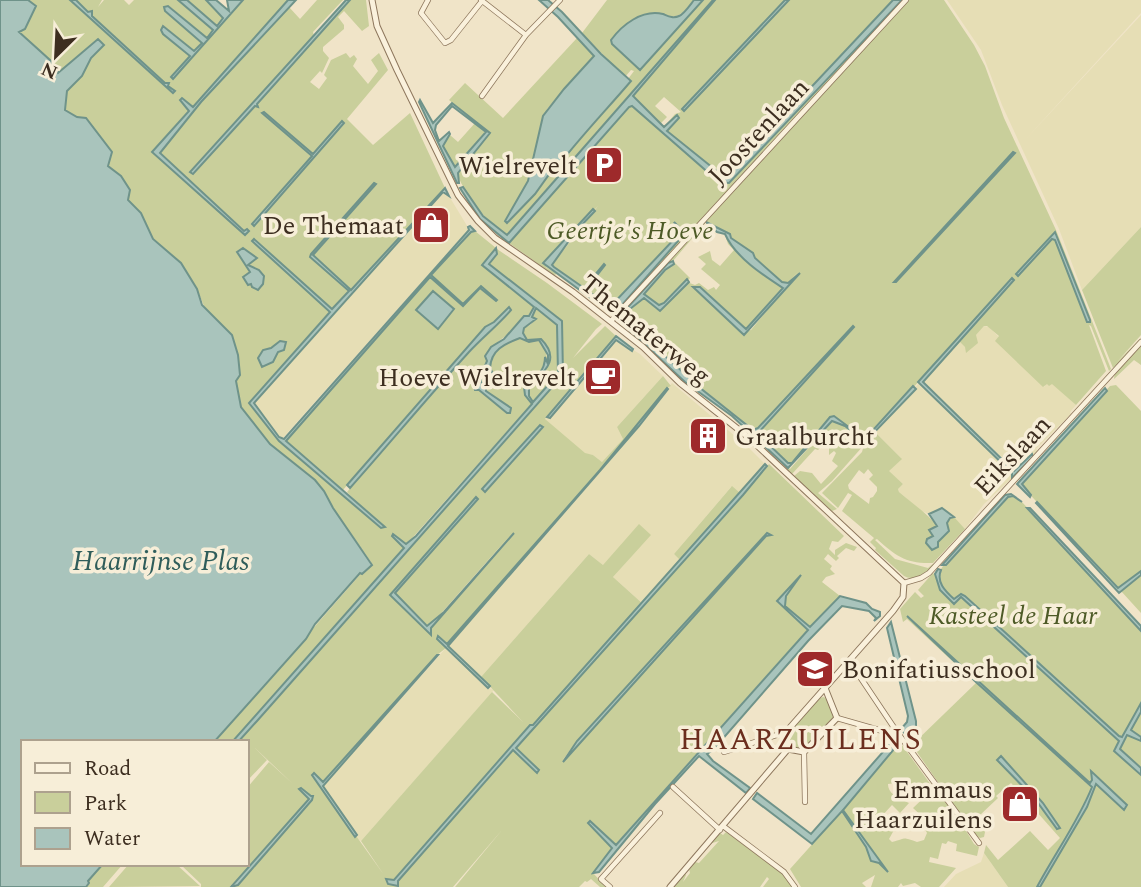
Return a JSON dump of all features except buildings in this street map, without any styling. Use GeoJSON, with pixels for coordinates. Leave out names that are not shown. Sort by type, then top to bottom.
{"type":"FeatureCollection","features":[{"type":"Feature","properties":{"kind":"street","name":"Thematerweg"},"geometry":{"type":"LineString","coordinates":[[372,0],[377,26],[389,55],[449,177],[470,212],[495,238],[612,319],[680,383],[748,437],[904,583]]}},
{"type":"Feature","properties":{"kind":"street"},"geometry":{"type":"LineString","coordinates":[[428,0],[421,13],[444,43],[451,40],[481,0],[527,35]]}},
{"type":"Feature","properties":{"kind":"street","name":"Joostenlaan"},"geometry":{"type":"LineString","coordinates":[[612,319],[906,0]]}},
{"type":"Feature","properties":{"kind":"street"},"geometry":{"type":"LineString","coordinates":[[482,96],[527,35],[558,2]]}},
{"type":"Feature","properties":{"kind":"street","name":"Eikslaan"},"geometry":{"type":"LineString","coordinates":[[904,583],[929,573],[1141,342]]}},
{"type":"Feature","properties":{"kind":"street"},"geometry":{"type":"LineString","coordinates":[[724,752],[786,732],[899,603],[904,593],[904,583]]}},
{"type":"Feature","properties":{"kind":"street"},"geometry":{"type":"LineString","coordinates":[[850,662],[897,732],[979,844]]}},
{"type":"Feature","properties":{"kind":"street"},"geometry":{"type":"LineString","coordinates":[[825,688],[837,718]]}},
{"type":"Feature","properties":{"kind":"street"},"geometry":{"type":"LineString","coordinates":[[837,718],[886,732],[897,732]]}},
{"type":"Feature","properties":{"kind":"street"},"geometry":{"type":"LineString","coordinates":[[805,802],[804,752],[837,718]]}},
{"type":"Feature","properties":{"kind":"street"},"geometry":{"type":"LineString","coordinates":[[786,732],[788,749]]}},
{"type":"Feature","properties":{"kind":"street"},"geometry":{"type":"LineString","coordinates":[[788,749],[804,752]]}},
{"type":"Feature","properties":{"kind":"street"},"geometry":{"type":"LineString","coordinates":[[670,887],[788,749]]}},
{"type":"Feature","properties":{"kind":"street"},"geometry":{"type":"LineString","coordinates":[[673,788],[722,828],[784,872],[795,887]]}},
{"type":"Feature","properties":{"kind":"street"},"geometry":{"type":"LineString","coordinates":[[610,887],[601,879],[660,813]]}},
{"type":"Feature","properties":{"kind":"shaded area"},"geometry":{"type":"Polygon","coordinates":[[[947,0],[1141,0],[1141,13],[1025,140],[1141,15],[1141,227],[1082,290],[1059,229],[1002,105],[981,50],[947,0]]]}},
{"type":"Feature","properties":{"kind":"shaded area"},"geometry":{"type":"Polygon","coordinates":[[[443,192],[449,196],[469,229],[281,440],[254,403],[255,400],[443,192]]]}},
{"type":"Feature","properties":{"kind":"shaded area"},"geometry":{"type":"Polygon","coordinates":[[[984,326],[989,327],[999,337],[996,341],[1044,387],[1047,383],[1052,383],[1076,405],[1071,414],[1036,449],[1038,451],[1033,457],[1031,454],[1016,471],[923,382],[953,346],[959,341],[965,347],[984,326]]]}},
{"type":"Feature","properties":{"kind":"shaded area"},"geometry":{"type":"Polygon","coordinates":[[[617,340],[640,354],[663,376],[617,427],[623,439],[602,462],[593,455],[585,454],[545,420],[550,418],[617,340]]]}},
{"type":"Feature","properties":{"kind":"shaded area"},"geometry":{"type":"Polygon","coordinates":[[[672,383],[765,464],[740,493],[731,487],[674,554],[680,560],[643,604],[613,577],[629,559],[603,565],[589,554],[481,677],[448,646],[639,426],[672,383]]]}},
{"type":"Feature","properties":{"kind":"shaded area"},"geometry":{"type":"Polygon","coordinates":[[[919,383],[1013,473],[1012,478],[984,504],[965,529],[946,510],[929,514],[921,511],[899,492],[898,489],[903,484],[888,471],[901,458],[875,432],[919,383]]]}},
{"type":"Feature","properties":{"kind":"shaded area"},"geometry":{"type":"Polygon","coordinates":[[[446,648],[488,688],[494,690],[361,841],[323,786],[446,648]]]}},
{"type":"Feature","properties":{"kind":"shaded area"},"geometry":{"type":"Polygon","coordinates":[[[984,853],[1008,887],[944,887],[956,874],[981,862],[984,853]]]}},
{"type":"Feature","properties":{"kind":"green space"},"geometry":{"type":"Polygon","coordinates":[[[28,0],[70,0],[173,93],[167,82],[76,0],[102,0],[98,7],[104,0],[124,0],[129,5],[134,0],[178,0],[213,30],[207,38],[169,6],[165,11],[202,43],[194,51],[164,26],[163,34],[190,56],[171,77],[173,79],[243,0],[288,0],[193,108],[182,98],[189,110],[152,152],[245,235],[247,230],[159,153],[201,102],[289,7],[300,19],[317,0],[343,0],[313,32],[314,36],[191,172],[193,174],[350,0],[366,0],[369,26],[362,31],[344,11],[338,17],[344,29],[323,47],[329,58],[322,73],[320,71],[310,82],[319,89],[327,78],[324,75],[331,60],[346,53],[350,58],[354,55],[357,59],[353,66],[368,84],[378,71],[371,60],[379,53],[388,70],[347,119],[373,145],[410,113],[445,188],[351,290],[313,255],[376,185],[311,254],[311,257],[349,291],[332,310],[252,241],[330,312],[249,403],[279,441],[380,527],[347,492],[458,364],[496,326],[509,307],[485,327],[343,490],[285,441],[430,276],[463,306],[480,288],[496,301],[481,286],[463,304],[431,275],[472,231],[496,248],[482,265],[534,306],[525,320],[485,356],[485,367],[498,383],[511,382],[497,381],[491,365],[494,354],[520,338],[529,342],[539,340],[545,347],[548,363],[534,378],[525,381],[530,386],[550,363],[549,353],[541,339],[527,340],[523,333],[524,328],[536,319],[532,317],[536,308],[557,325],[558,374],[406,545],[394,534],[392,536],[405,548],[234,740],[216,740],[371,562],[333,508],[324,490],[270,444],[241,407],[235,381],[197,289],[181,263],[153,239],[141,213],[128,200],[130,190],[121,176],[108,166],[111,152],[100,137],[65,110],[67,91],[82,76],[91,58],[104,44],[98,40],[58,73],[50,60],[18,31],[25,29],[35,7],[28,0]],[[264,112],[263,114],[312,156],[253,226],[344,123],[342,121],[313,154],[264,112]]]}},
{"type":"Feature","properties":{"kind":"green space"},"geometry":{"type":"Polygon","coordinates":[[[187,0],[206,0],[223,18],[217,26],[187,0]]]}},
{"type":"Feature","properties":{"kind":"green space"},"geometry":{"type":"Polygon","coordinates":[[[607,0],[694,0],[679,15],[660,13],[640,70],[703,0],[713,0],[506,235],[477,208],[457,174],[490,133],[449,100],[465,83],[503,118],[577,38],[594,56],[547,109],[528,181],[505,220],[508,223],[535,194],[558,162],[562,161],[631,81],[628,79],[634,71],[631,70],[625,77],[582,33],[607,0]]]}},
{"type":"Feature","properties":{"kind":"green space"},"geometry":{"type":"Polygon","coordinates":[[[715,0],[785,0],[682,109],[789,0],[893,0],[740,163],[723,177],[667,131],[679,118],[677,115],[664,127],[675,114],[681,112],[664,97],[655,106],[667,117],[660,124],[633,96],[715,0]]]}},
{"type":"Feature","properties":{"kind":"green space","name":"Geertje's Hoeve"},"geometry":{"type":"Polygon","coordinates":[[[902,0],[944,0],[985,66],[1004,118],[1056,230],[1111,369],[1109,371],[1089,325],[1106,371],[1076,405],[1052,384],[1043,387],[995,341],[999,336],[987,326],[976,335],[978,343],[966,353],[965,347],[959,341],[1014,280],[865,439],[834,416],[792,463],[788,463],[759,432],[853,326],[758,428],[753,430],[675,367],[640,332],[614,314],[685,230],[673,224],[679,234],[610,307],[588,292],[588,287],[604,264],[584,288],[552,265],[598,206],[546,259],[546,267],[557,274],[554,275],[509,243],[632,106],[719,182],[742,169],[902,0]],[[706,222],[673,261],[690,278],[664,303],[658,305],[644,294],[665,270],[672,266],[672,261],[628,307],[644,298],[659,311],[687,282],[695,285],[699,283],[708,290],[714,287],[716,290],[720,285],[701,269],[706,264],[698,257],[710,251],[712,260],[720,266],[734,250],[726,238],[746,260],[784,288],[746,329],[701,287],[693,287],[741,332],[751,330],[798,272],[787,284],[782,282],[752,253],[731,238],[730,234],[706,222]],[[1055,233],[1018,275],[1052,239],[1055,240],[1089,322],[1090,320],[1055,233]]]}},
{"type":"Feature","properties":{"kind":"green space"},"geometry":{"type":"Polygon","coordinates":[[[475,123],[486,132],[454,167],[443,145],[450,135],[458,142],[475,123]]]}},
{"type":"Feature","properties":{"kind":"green space"},"geometry":{"type":"Polygon","coordinates":[[[1141,227],[1141,335],[1117,362],[1141,338],[1141,365],[1134,360],[1114,379],[1116,365],[1113,368],[1082,290],[1141,227]]]}},
{"type":"Feature","properties":{"kind":"green space"},"geometry":{"type":"Polygon","coordinates":[[[497,249],[602,324],[573,358],[605,326],[616,336],[545,419],[585,453],[602,462],[623,439],[617,427],[663,376],[671,386],[446,645],[439,637],[437,639],[446,648],[323,782],[312,774],[384,875],[361,841],[492,692],[523,722],[481,677],[589,554],[603,565],[639,524],[651,535],[613,577],[643,604],[533,725],[530,725],[394,880],[386,879],[399,885],[397,881],[514,750],[538,773],[539,770],[515,749],[769,464],[844,536],[838,542],[832,541],[829,549],[835,555],[835,550],[846,543],[857,547],[854,551],[846,548],[837,556],[839,558],[836,561],[828,554],[824,559],[832,566],[830,569],[835,574],[826,577],[822,582],[840,596],[810,627],[785,606],[786,596],[800,575],[777,602],[808,629],[615,845],[588,822],[612,848],[593,873],[606,887],[600,887],[591,879],[579,887],[455,887],[502,830],[453,887],[234,887],[311,797],[299,790],[309,799],[231,887],[201,887],[182,866],[248,866],[248,787],[269,762],[293,784],[254,747],[267,760],[248,780],[248,740],[240,740],[537,405],[563,372],[562,321],[489,264],[497,254],[497,249]],[[476,497],[390,595],[431,634],[431,628],[513,532],[429,627],[394,593],[478,499],[476,497]],[[767,533],[577,741],[562,761],[766,536],[769,536],[767,533]]]}},
{"type":"Feature","properties":{"kind":"green space"},"geometry":{"type":"Polygon","coordinates":[[[1116,385],[1141,411],[1141,571],[1118,589],[1021,485],[1110,386],[1116,385]]]}},
{"type":"Feature","properties":{"kind":"green space"},"geometry":{"type":"Polygon","coordinates":[[[832,421],[845,426],[865,442],[875,432],[902,459],[889,471],[903,484],[898,489],[899,492],[937,526],[932,538],[938,542],[949,531],[947,523],[950,518],[954,517],[965,529],[933,563],[908,560],[875,540],[895,559],[928,568],[934,563],[921,576],[908,578],[875,550],[870,542],[874,538],[842,511],[852,495],[848,493],[838,508],[822,493],[862,452],[864,445],[818,493],[837,509],[832,511],[794,476],[800,471],[812,473],[821,484],[838,466],[832,461],[836,453],[834,451],[829,455],[829,448],[824,444],[818,450],[815,449],[792,474],[778,460],[790,469],[832,421]],[[868,469],[864,474],[859,470],[848,485],[849,489],[869,504],[870,498],[877,491],[877,487],[869,479],[873,475],[868,469]]]}},
{"type":"Feature","properties":{"kind":"green space"},"geometry":{"type":"Polygon","coordinates":[[[732,486],[740,493],[680,560],[674,554],[732,486]]]}},
{"type":"Feature","properties":{"kind":"green space","name":"Kasteel de Haar"},"geometry":{"type":"Polygon","coordinates":[[[1012,496],[1022,502],[1141,631],[1141,887],[1039,887],[1046,870],[1037,887],[1008,887],[984,853],[986,845],[998,860],[1030,831],[1048,850],[1060,838],[1011,783],[979,816],[986,827],[984,837],[980,838],[974,834],[912,745],[976,683],[907,619],[903,622],[900,609],[915,592],[921,598],[924,596],[918,590],[932,574],[935,573],[938,582],[943,566],[1008,497],[1012,496]]]}},
{"type":"Feature","properties":{"kind":"green space"},"geometry":{"type":"Polygon","coordinates":[[[1141,575],[1141,613],[1121,591],[1141,575]]]}},
{"type":"Feature","properties":{"kind":"green space"},"geometry":{"type":"Polygon","coordinates":[[[824,697],[834,718],[802,751],[790,749],[788,741],[792,727],[807,709],[824,697]]]}},
{"type":"Feature","properties":{"kind":"green space"},"geometry":{"type":"Polygon","coordinates":[[[900,742],[931,785],[923,793],[911,784],[888,784],[893,794],[909,803],[900,813],[892,805],[880,818],[886,826],[891,826],[894,830],[889,839],[892,842],[904,839],[917,842],[924,840],[927,833],[923,825],[927,821],[913,808],[935,787],[963,831],[965,829],[974,844],[979,847],[977,856],[956,851],[957,844],[948,841],[946,844],[942,843],[938,859],[930,857],[929,862],[956,868],[939,887],[921,887],[915,883],[903,886],[901,883],[898,887],[871,887],[875,875],[862,883],[866,887],[801,887],[790,869],[842,811],[866,847],[871,861],[880,862],[843,810],[900,742]]]}},
{"type":"Feature","properties":{"kind":"green space"},"geometry":{"type":"Polygon","coordinates":[[[726,832],[786,876],[792,887],[763,887],[769,879],[767,877],[760,887],[672,887],[685,873],[683,882],[695,862],[699,863],[719,841],[709,844],[720,833],[723,835],[726,832]]]}},
{"type":"Feature","properties":{"kind":"green space"},"geometry":{"type":"Polygon","coordinates":[[[101,866],[121,866],[103,887],[86,887],[89,884],[87,882],[101,866]]]}},
{"type":"Feature","properties":{"kind":"green space"},"geometry":{"type":"Polygon","coordinates":[[[127,866],[178,866],[200,886],[109,887],[127,866]]]}},
{"type":"Feature","properties":{"kind":"water","name":"Haarrijnse Plas"},"geometry":{"type":"Polygon","coordinates":[[[0,0],[28,0],[36,6],[25,29],[19,32],[50,60],[58,73],[98,39],[104,45],[91,58],[82,76],[67,91],[65,110],[77,117],[86,118],[112,152],[108,166],[121,176],[130,190],[128,200],[141,213],[153,239],[181,263],[197,289],[202,305],[232,335],[238,355],[240,375],[236,381],[241,407],[270,444],[315,480],[372,565],[360,573],[315,624],[306,639],[216,740],[21,740],[21,866],[101,866],[86,887],[0,887],[0,0]]]}},
{"type":"Feature","properties":{"kind":"water"},"geometry":{"type":"Polygon","coordinates":[[[70,0],[76,0],[88,12],[92,11],[92,16],[175,91],[173,93],[70,0]]]}},
{"type":"Feature","properties":{"kind":"water"},"geometry":{"type":"Polygon","coordinates":[[[178,0],[187,0],[217,26],[223,18],[206,0],[216,0],[229,11],[227,0],[243,0],[173,79],[171,77],[190,56],[163,34],[163,26],[194,51],[202,43],[165,11],[164,7],[168,6],[207,38],[213,30],[178,0]]]}},
{"type":"Feature","properties":{"kind":"water"},"geometry":{"type":"Polygon","coordinates":[[[288,0],[296,0],[201,102],[160,153],[244,231],[247,229],[249,231],[245,235],[152,152],[189,111],[180,100],[182,98],[193,107],[288,0]]]}},
{"type":"Feature","properties":{"kind":"water"},"geometry":{"type":"Polygon","coordinates":[[[346,0],[350,0],[257,104],[258,107],[255,106],[193,174],[190,172],[346,0]]]}},
{"type":"Feature","properties":{"kind":"water"},"geometry":{"type":"Polygon","coordinates":[[[539,0],[548,0],[562,12],[601,54],[631,81],[507,223],[505,221],[528,181],[543,116],[594,56],[539,0]]]}},
{"type":"Feature","properties":{"kind":"water"},"geometry":{"type":"Polygon","coordinates":[[[694,0],[703,0],[640,70],[612,44],[611,40],[616,34],[640,16],[655,13],[677,17],[694,0]]]}},
{"type":"Feature","properties":{"kind":"water"},"geometry":{"type":"Polygon","coordinates":[[[713,0],[633,96],[664,127],[677,115],[679,118],[667,131],[723,176],[740,163],[893,0],[902,0],[729,183],[719,182],[632,106],[509,243],[480,219],[460,188],[463,187],[483,216],[507,235],[713,0]]]}},
{"type":"Feature","properties":{"kind":"water"},"geometry":{"type":"Polygon","coordinates":[[[785,0],[789,0],[684,111],[682,109],[785,0]]]}},
{"type":"Feature","properties":{"kind":"water"},"geometry":{"type":"Polygon","coordinates":[[[420,100],[433,123],[452,103],[490,133],[458,173],[459,183],[457,183],[420,100]],[[452,106],[435,130],[439,141],[449,132],[443,146],[455,167],[486,132],[452,106]]]}},
{"type":"Feature","properties":{"kind":"water"},"geometry":{"type":"Polygon","coordinates":[[[262,113],[313,154],[342,121],[344,123],[254,226],[252,224],[312,156],[262,113]]]}},
{"type":"Feature","properties":{"kind":"water"},"geometry":{"type":"Polygon","coordinates":[[[1013,152],[1015,153],[894,282],[1013,152]]]}},
{"type":"Feature","properties":{"kind":"water"},"geometry":{"type":"Polygon","coordinates":[[[374,183],[376,184],[313,255],[351,290],[445,188],[449,196],[443,192],[254,403],[279,437],[284,439],[470,226],[475,231],[471,232],[431,275],[463,304],[481,286],[497,300],[480,288],[463,306],[430,277],[286,441],[385,527],[381,528],[279,441],[249,403],[330,312],[252,241],[254,239],[332,309],[349,291],[310,257],[311,254],[374,183]]]}},
{"type":"Feature","properties":{"kind":"water"},"geometry":{"type":"Polygon","coordinates":[[[593,209],[595,211],[576,231],[552,265],[584,288],[604,264],[588,291],[610,307],[679,234],[674,222],[685,230],[614,314],[623,315],[626,321],[693,381],[698,379],[699,387],[753,430],[758,428],[854,327],[759,432],[788,463],[792,463],[830,417],[834,416],[865,439],[913,386],[916,389],[865,442],[845,426],[832,421],[788,468],[732,416],[685,382],[611,313],[543,263],[593,209]]]}},
{"type":"Feature","properties":{"kind":"water"},"geometry":{"type":"Polygon","coordinates":[[[706,222],[730,234],[731,238],[753,253],[755,258],[782,282],[788,283],[800,273],[744,335],[693,287],[700,287],[746,329],[783,288],[750,265],[735,250],[725,234],[717,232],[706,222]]]}},
{"type":"Feature","properties":{"kind":"water"},"geometry":{"type":"Polygon","coordinates":[[[1055,232],[1090,322],[1087,322],[1055,240],[1052,239],[1018,276],[1016,274],[1055,232]]]}},
{"type":"Feature","properties":{"kind":"water"},"geometry":{"type":"Polygon","coordinates":[[[243,248],[257,258],[248,265],[259,270],[264,276],[263,284],[258,290],[251,284],[248,285],[243,277],[250,272],[237,252],[243,248]]]}},
{"type":"Feature","properties":{"kind":"water"},"geometry":{"type":"Polygon","coordinates":[[[496,248],[497,254],[489,264],[562,321],[563,375],[257,721],[240,740],[234,740],[404,548],[393,534],[406,544],[416,536],[532,404],[525,395],[524,387],[529,387],[529,396],[533,402],[558,374],[557,325],[536,308],[532,317],[536,319],[524,328],[523,333],[527,340],[541,339],[547,346],[550,353],[549,364],[530,386],[524,381],[539,373],[544,366],[545,357],[548,364],[548,355],[539,340],[529,342],[520,338],[499,348],[490,368],[497,381],[521,382],[524,385],[497,382],[488,375],[484,368],[487,361],[485,356],[491,347],[504,339],[524,316],[529,316],[534,307],[482,265],[496,248]]]}},
{"type":"Feature","properties":{"kind":"water"},"geometry":{"type":"Polygon","coordinates":[[[673,261],[674,264],[665,270],[644,294],[659,305],[687,279],[689,282],[660,311],[644,298],[630,309],[628,307],[668,263],[673,261]]]}},
{"type":"Feature","properties":{"kind":"water"},"geometry":{"type":"Polygon","coordinates":[[[1012,278],[1014,280],[923,382],[1014,471],[1032,454],[1033,457],[1012,478],[1012,473],[918,382],[1012,278]]]}},
{"type":"Feature","properties":{"kind":"water"},"geometry":{"type":"Polygon","coordinates":[[[433,291],[454,309],[438,329],[416,310],[433,291]]]}},
{"type":"Feature","properties":{"kind":"water"},"geometry":{"type":"Polygon","coordinates":[[[509,307],[511,310],[469,352],[350,488],[347,485],[485,327],[509,307]]]}},
{"type":"Feature","properties":{"kind":"water"},"geometry":{"type":"Polygon","coordinates":[[[616,336],[633,349],[632,351],[616,340],[550,418],[547,417],[616,336]]]}},
{"type":"Feature","properties":{"kind":"water"},"geometry":{"type":"Polygon","coordinates":[[[280,341],[286,342],[284,350],[278,352],[273,362],[262,367],[258,358],[263,350],[280,341]]]}},
{"type":"Feature","properties":{"kind":"water"},"geometry":{"type":"Polygon","coordinates":[[[467,371],[479,376],[484,374],[481,382],[486,391],[511,408],[510,413],[479,390],[475,390],[474,385],[461,375],[467,371]]]}},
{"type":"Feature","properties":{"kind":"water"},"geometry":{"type":"Polygon","coordinates":[[[667,388],[639,426],[448,646],[490,686],[488,688],[437,639],[438,636],[447,644],[600,470],[667,388]]]}},
{"type":"Feature","properties":{"kind":"water"},"geometry":{"type":"Polygon","coordinates":[[[1105,388],[1107,391],[1022,484],[1030,497],[1017,484],[1105,388]]]}},
{"type":"Feature","properties":{"kind":"water"},"geometry":{"type":"Polygon","coordinates":[[[540,425],[543,427],[485,492],[482,489],[540,425]]]}},
{"type":"Feature","properties":{"kind":"water"},"geometry":{"type":"Polygon","coordinates":[[[765,464],[767,466],[743,495],[516,748],[539,770],[537,773],[513,750],[398,881],[398,886],[388,884],[386,879],[394,880],[765,464]]]}},
{"type":"Feature","properties":{"kind":"water"},"geometry":{"type":"Polygon","coordinates":[[[1011,494],[1022,502],[1013,496],[1008,497],[946,565],[942,565],[1005,495],[1011,494]]]}},
{"type":"Feature","properties":{"kind":"water"},"geometry":{"type":"Polygon","coordinates":[[[476,497],[478,499],[395,593],[427,626],[444,612],[514,533],[431,628],[431,635],[390,595],[476,497]]]}},
{"type":"Feature","properties":{"kind":"water"},"geometry":{"type":"Polygon","coordinates":[[[1037,502],[1118,588],[1141,571],[1141,575],[1119,593],[1037,502]]]}},
{"type":"Feature","properties":{"kind":"water"},"geometry":{"type":"Polygon","coordinates":[[[942,508],[954,517],[947,523],[949,531],[938,542],[938,547],[932,550],[926,543],[927,539],[933,536],[929,530],[937,526],[929,514],[942,508]]]}},
{"type":"Feature","properties":{"kind":"water"},"geometry":{"type":"Polygon","coordinates":[[[1027,508],[1030,508],[1141,626],[1141,631],[1027,508]]]}},
{"type":"Feature","properties":{"kind":"water"},"geometry":{"type":"Polygon","coordinates":[[[767,533],[771,535],[766,536],[563,762],[577,741],[767,533]]]}},
{"type":"Feature","properties":{"kind":"water"},"geometry":{"type":"Polygon","coordinates":[[[938,569],[941,570],[942,586],[954,599],[961,594],[965,596],[1119,736],[1122,737],[1141,703],[1141,712],[1131,730],[1141,737],[1141,741],[1127,735],[1120,749],[1141,768],[1141,775],[1114,751],[1119,741],[961,597],[954,604],[940,590],[935,574],[938,569]]]}},
{"type":"Feature","properties":{"kind":"water"},"geometry":{"type":"Polygon","coordinates":[[[801,575],[786,596],[785,606],[810,627],[840,596],[866,603],[880,612],[880,616],[874,621],[876,618],[869,611],[842,606],[707,754],[750,788],[746,793],[699,756],[599,872],[593,873],[612,848],[588,823],[590,821],[616,845],[808,630],[777,601],[801,575]]]}},
{"type":"Feature","properties":{"kind":"water"},"geometry":{"type":"Polygon","coordinates":[[[907,616],[1090,783],[1091,771],[1127,805],[1124,810],[1096,784],[1087,807],[1040,887],[1037,887],[1092,787],[907,616]]]}},
{"type":"Feature","properties":{"kind":"water"},"geometry":{"type":"Polygon","coordinates":[[[891,622],[916,721],[916,726],[905,734],[901,729],[908,716],[887,628],[891,622]]]}},
{"type":"Feature","properties":{"kind":"water"},"geometry":{"type":"Polygon","coordinates":[[[437,655],[323,786],[357,835],[355,837],[312,775],[314,773],[323,782],[437,655]]]}},
{"type":"Feature","properties":{"kind":"water"},"geometry":{"type":"Polygon","coordinates":[[[896,737],[900,742],[843,810],[888,872],[879,863],[871,861],[866,847],[842,811],[812,844],[753,799],[757,793],[811,834],[896,737]]]}},
{"type":"Feature","properties":{"kind":"water"},"geometry":{"type":"Polygon","coordinates":[[[1001,756],[1043,803],[1060,828],[1057,829],[1035,799],[997,760],[1001,756]]]}},
{"type":"Feature","properties":{"kind":"water"},"geometry":{"type":"Polygon","coordinates":[[[299,789],[313,796],[312,800],[238,885],[231,887],[309,799],[299,789]]]}},
{"type":"Feature","properties":{"kind":"place","name":"Wielrevelt"},"geometry":{"type":"Point","coordinates":[604,165]}},
{"type":"Feature","properties":{"kind":"place","name":"De Themaat"},"geometry":{"type":"Point","coordinates":[431,225]}},
{"type":"Feature","properties":{"kind":"place","name":"Hoeve Wielrevelt"},"geometry":{"type":"Point","coordinates":[603,377]}},
{"type":"Feature","properties":{"kind":"place","name":"Graalburcht"},"geometry":{"type":"Point","coordinates":[708,436]}},
{"type":"Feature","properties":{"kind":"place","name":"Bonifatiusschool"},"geometry":{"type":"Point","coordinates":[815,669]}},
{"type":"Feature","properties":{"kind":"place","name":"Emmaus Haarzuilens"},"geometry":{"type":"Point","coordinates":[1020,804]}},
{"type":"Feature","properties":{"kind":"district","name":"HAARZUILENS"},"geometry":{"type":"Point","coordinates":[801,739]}}]}
